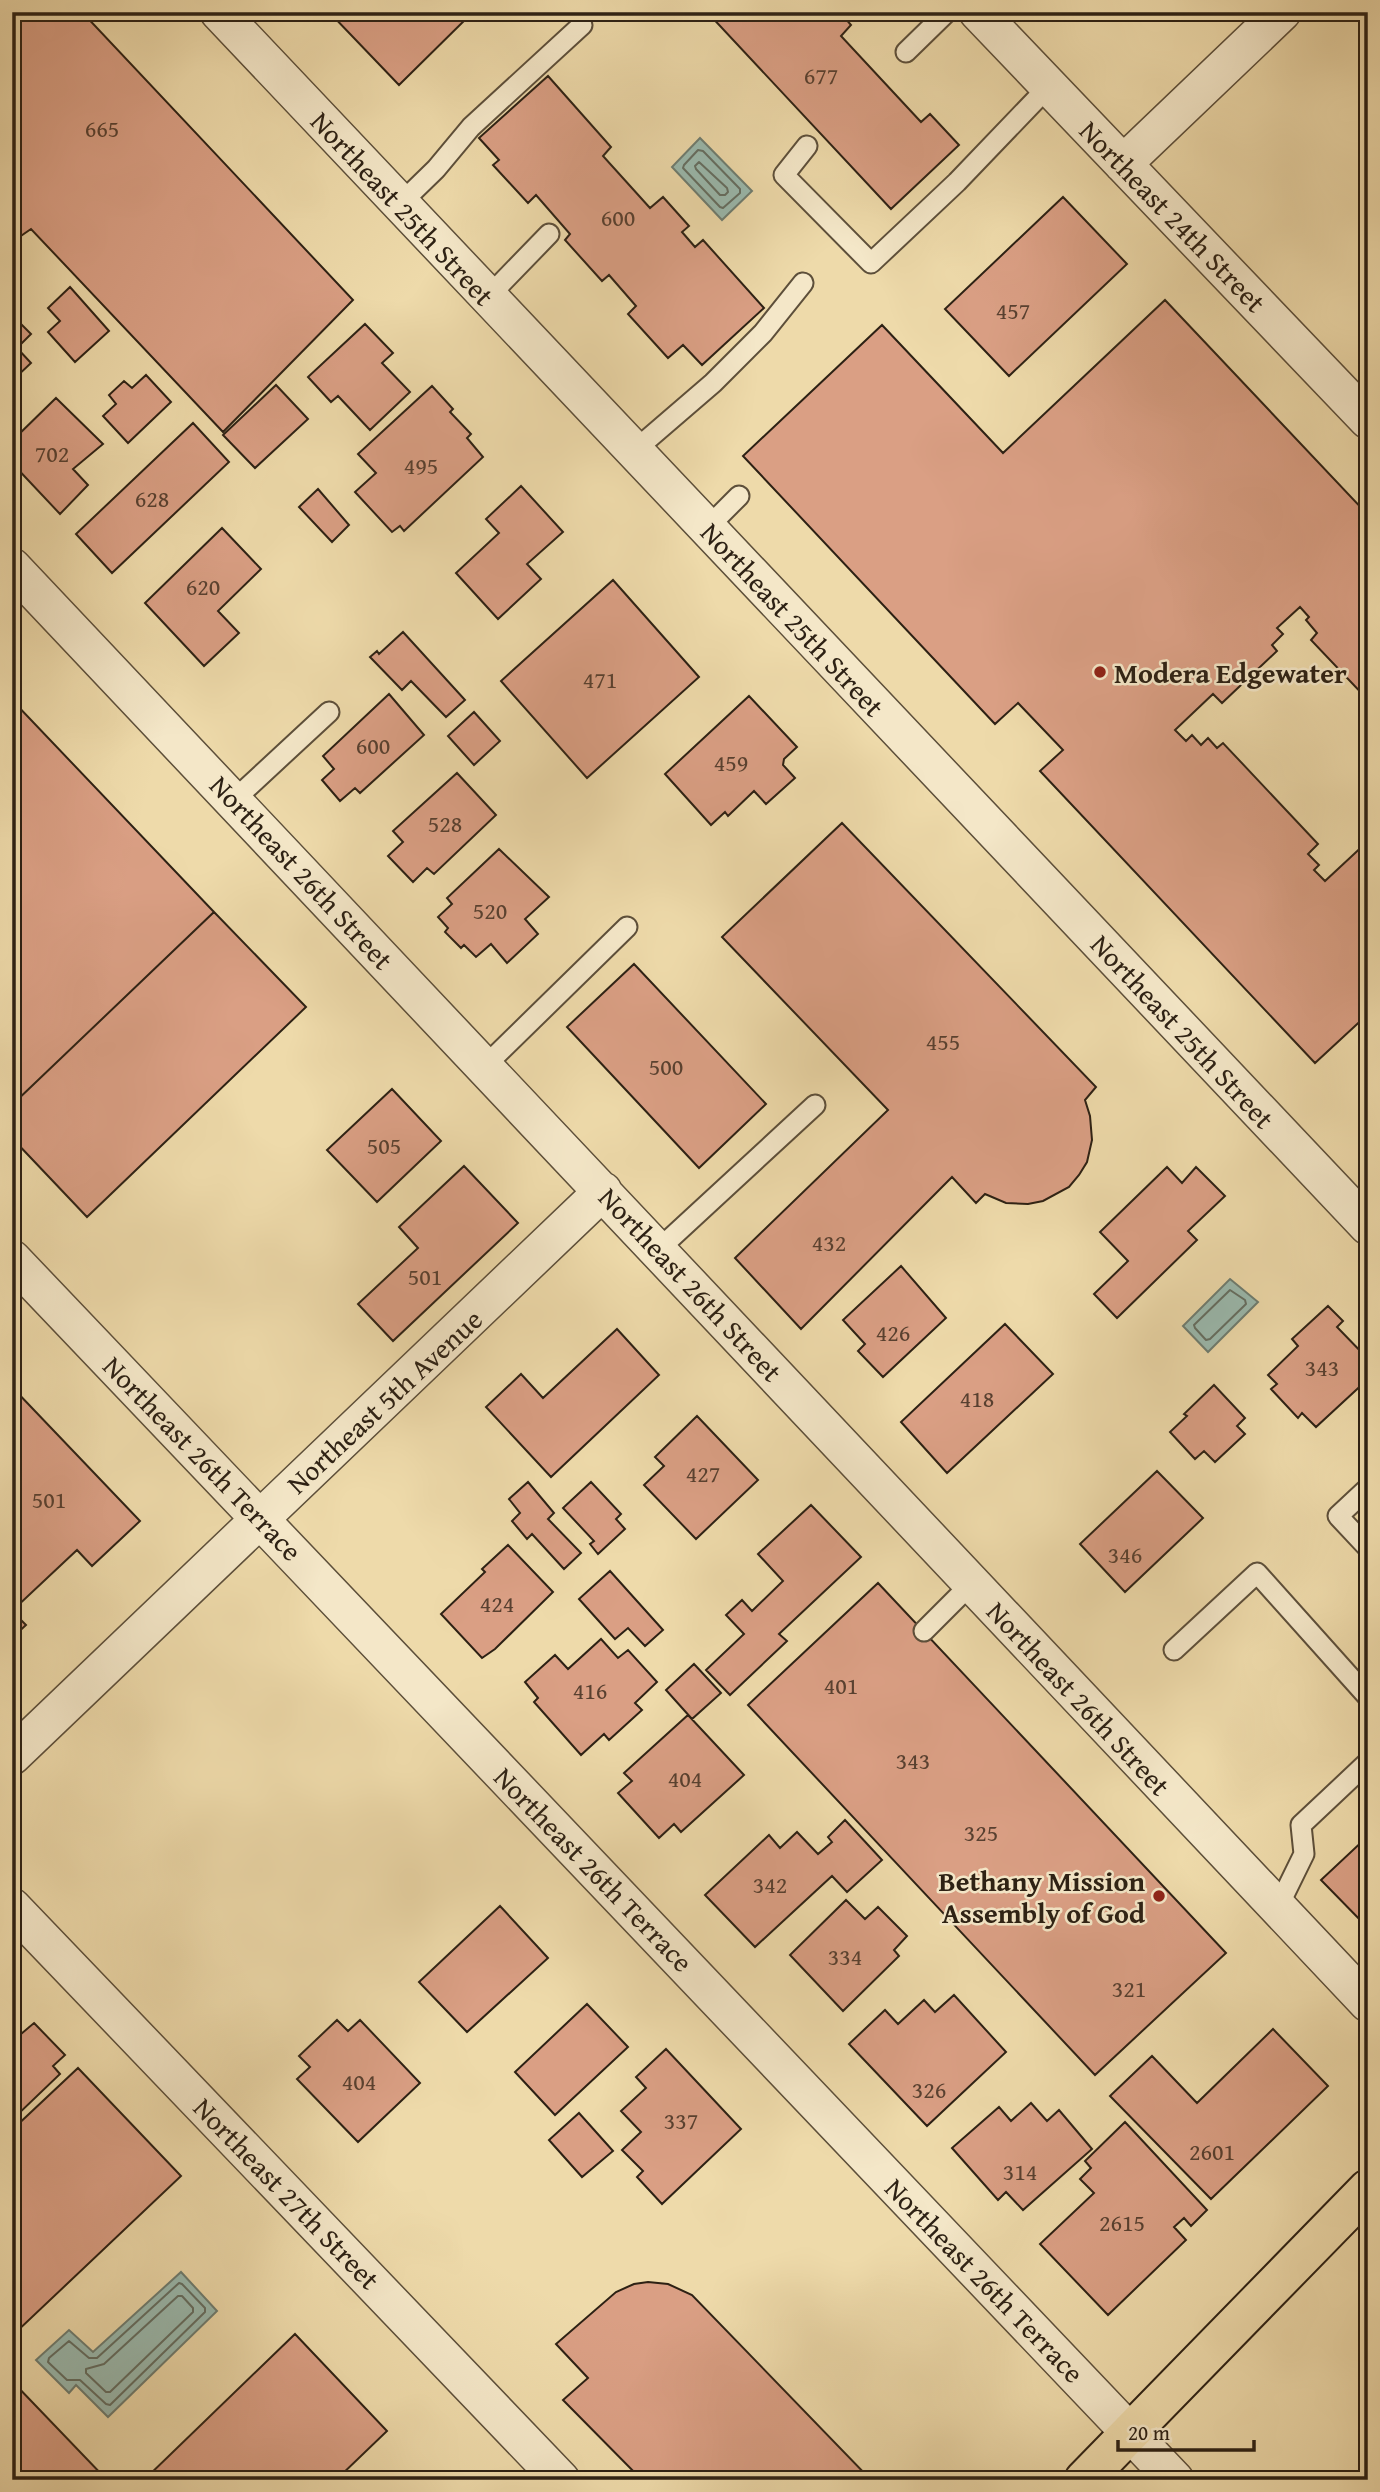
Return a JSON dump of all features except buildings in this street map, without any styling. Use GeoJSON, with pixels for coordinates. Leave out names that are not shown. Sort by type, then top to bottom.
{"type":"FeatureCollection","features":[{"type":"Feature","properties":{"kind":"main road"},"geometry":{"type":"LineString","coordinates":[[1083,2480],[1368,2189]]}},
{"type":"Feature","properties":{"kind":"street","name":"Northeast 25th Street"},"geometry":{"type":"LineString","coordinates":[[219,12],[1368,1226]]}},
{"type":"Feature","properties":{"kind":"street","name":"Northeast 24th Street"},"geometry":{"type":"LineString","coordinates":[[978,12],[1368,420]]}},
{"type":"Feature","properties":{"kind":"street"},"geometry":{"type":"LineString","coordinates":[[1123,164],[1282,12]]}},
{"type":"Feature","properties":{"kind":"street","name":"Northeast 26th Street"},"geometry":{"type":"LineString","coordinates":[[14,572],[659,1249],[1368,2003]]}},
{"type":"Feature","properties":{"kind":"street","name":"Northeast 5th Avenue"},"geometry":{"type":"LineString","coordinates":[[12,1756],[603,1191]]}},
{"type":"Feature","properties":{"kind":"street","name":"Northeast 26th Terrace"},"geometry":{"type":"LineString","coordinates":[[12,1259],[1175,2480]]}},
{"type":"Feature","properties":{"kind":"street","name":"Northeast 27th Street"},"geometry":{"type":"LineString","coordinates":[[12,1907],[561,2480]]}},
{"type":"Feature","properties":{"kind":"lane"},"geometry":{"type":"LineString","coordinates":[[906,52],[947,12]]}},
{"type":"Feature","properties":{"kind":"lane"},"geometry":{"type":"LineString","coordinates":[[399,205],[436,169],[471,127],[582,25]]}},
{"type":"Feature","properties":{"kind":"lane"},"geometry":{"type":"LineString","coordinates":[[807,146],[783,174],[871,262],[957,182],[1049,86]]}},
{"type":"Feature","properties":{"kind":"lane"},"geometry":{"type":"LineString","coordinates":[[487,298],[549,234]]}},
{"type":"Feature","properties":{"kind":"lane"},"geometry":{"type":"LineString","coordinates":[[634,451],[713,383],[763,333],[803,283]]}},
{"type":"Feature","properties":{"kind":"lane"},"geometry":{"type":"LineString","coordinates":[[708,528],[739,496]]}},
{"type":"Feature","properties":{"kind":"lane"},"geometry":{"type":"LineString","coordinates":[[233,800],[329,712]]}},
{"type":"Feature","properties":{"kind":"lane"},"geometry":{"type":"LineString","coordinates":[[485,1066],[627,927]]}},
{"type":"Feature","properties":{"kind":"lane"},"geometry":{"type":"LineString","coordinates":[[659,1249],[815,1105]]}},
{"type":"Feature","properties":{"kind":"lane"},"geometry":{"type":"LineString","coordinates":[[1368,1488],[1338,1516],[1368,1549]]}},
{"type":"Feature","properties":{"kind":"lane"},"geometry":{"type":"LineString","coordinates":[[1174,1650],[1257,1573],[1368,1697]]}},
{"type":"Feature","properties":{"kind":"lane"},"geometry":{"type":"LineString","coordinates":[[925,1631],[972,1583]]}},
{"type":"Feature","properties":{"kind":"lane"},"geometry":{"type":"LineString","coordinates":[[1277,1909],[1304,1854],[1301,1825],[1368,1762]]}},
{"type":"Feature","properties":{"kind":"water"},"geometry":{"type":"Polygon","coordinates":[[[700,138],[752,191],[722,220],[672,167],[700,138]]]}},
{"type":"Feature","properties":{"kind":"water"},"geometry":{"type":"Polygon","coordinates":[[[1230,1279],[1258,1302],[1208,1352],[1183,1326],[1230,1279]]]}},
{"type":"Feature","properties":{"kind":"water"},"geometry":{"type":"Polygon","coordinates":[[[181,2272],[217,2311],[108,2417],[76,2385],[69,2393],[36,2360],[69,2330],[93,2352],[181,2272]]]}},
{"type":"Feature","properties":{"kind":"place","name":"Modera Edgewater"},"geometry":{"type":"Point","coordinates":[1100,672]}},
{"type":"Feature","properties":{"kind":"place","name":"Bethany Mission Assembly of God"},"geometry":{"type":"Point","coordinates":[1159,1896]}}]}
